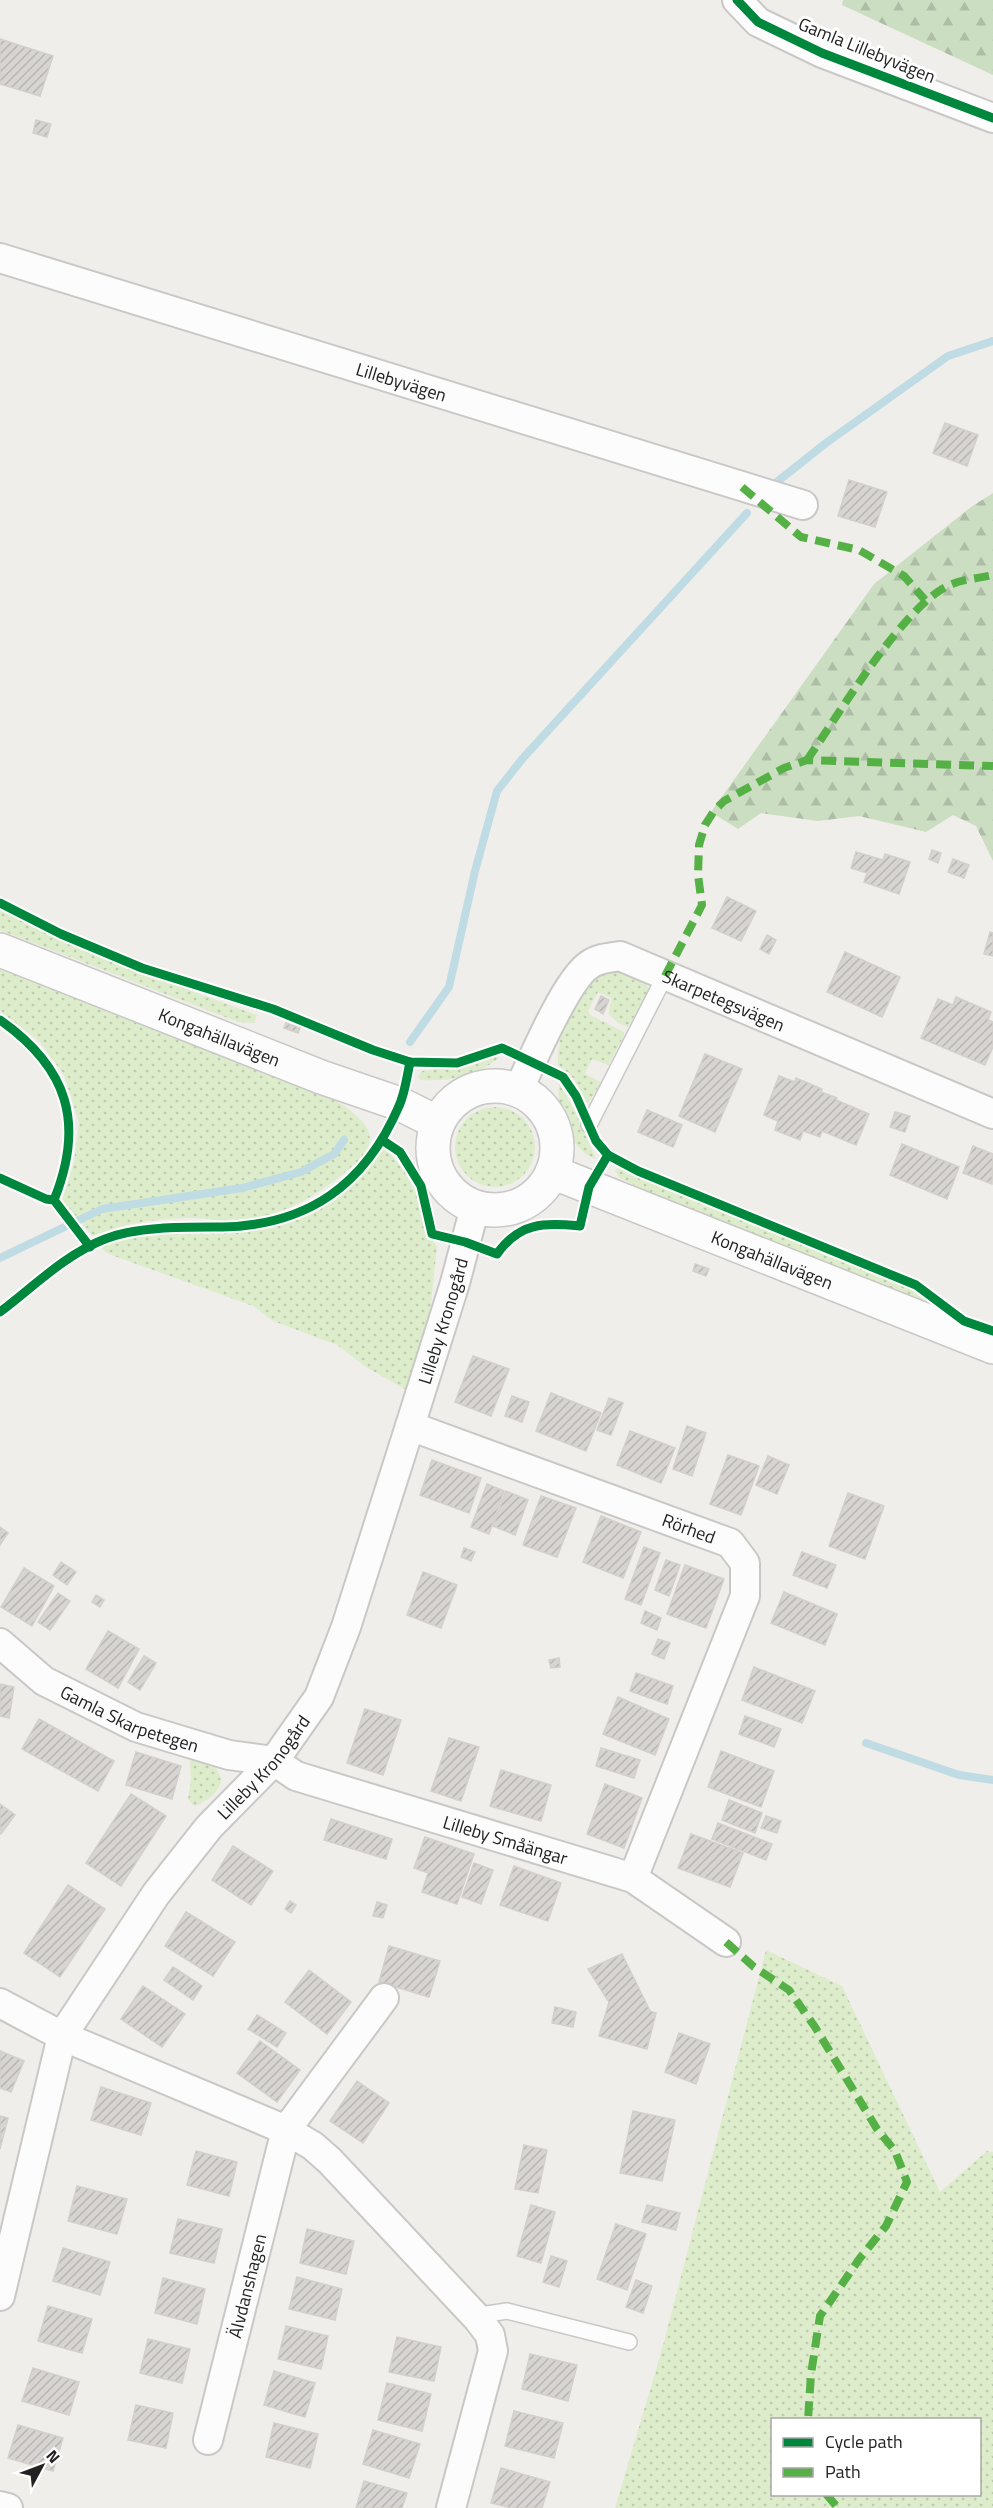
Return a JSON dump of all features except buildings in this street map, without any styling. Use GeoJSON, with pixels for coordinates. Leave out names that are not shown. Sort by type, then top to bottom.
{"type":"FeatureCollection","features":[{"type":"Feature","properties":{"kind":"street","name":"Gamla Lillebyvägen"},"geometry":{"type":"LineString","coordinates":[[737,0],[758,22],[822,53],[993,118]]}},
{"type":"Feature","properties":{"kind":"street","name":"Lillebyvägen"},"geometry":{"type":"LineString","coordinates":[[0,258],[803,505]]}},
{"type":"Feature","properties":{"kind":"street","name":"Kongahällavägen"},"geometry":{"type":"LineString","coordinates":[[0,950],[321,1077],[400,1104],[438,1123]]}},
{"type":"Feature","properties":{"kind":"street","name":"Skarpetegsvägen"},"geometry":{"type":"LineString","coordinates":[[518,1091],[570,985],[588,965],[602,958],[620,956],[993,1114]]}},
{"type":"Feature","properties":{"kind":"street"},"geometry":{"type":"LineString","coordinates":[[495,1086],[518,1091],[538,1105],[552,1125],[556,1148],[552,1172],[539,1191],[520,1205],[498,1210],[475,1207],[453,1194],[438,1173],[433,1148],[438,1123],[452,1103],[472,1091],[495,1086]]}},
{"type":"Feature","properties":{"kind":"street","name":"Kongahällavägen"},"geometry":{"type":"LineString","coordinates":[[552,1172],[993,1347]]}},
{"type":"Feature","properties":{"kind":"street","name":"Lilleby Kronogård"},"geometry":{"type":"LineString","coordinates":[[0,2296],[62,2036],[156,1894],[209,1827],[274,1761],[319,1697],[346,1627],[410,1426],[455,1283],[475,1207]]}},
{"type":"Feature","properties":{"kind":"street","name":"Rörhed"},"geometry":{"type":"LineString","coordinates":[[410,1426],[730,1543],[745,1563],[745,1596],[633,1878]]}},
{"type":"Feature","properties":{"kind":"street","name":"Gamla Skarpetegen"},"geometry":{"type":"LineString","coordinates":[[0,1643],[44,1681],[136,1727],[229,1755],[274,1761]]}},
{"type":"Feature","properties":{"kind":"street","name":"Lilleby Småängar"},"geometry":{"type":"LineString","coordinates":[[274,1761],[296,1776],[633,1878],[726,1942]]}},
{"type":"Feature","properties":{"kind":"street","name":"Älvdanshagen"},"geometry":{"type":"LineString","coordinates":[[208,2440],[286,2130],[384,1998]]}},
{"type":"Feature","properties":{"kind":"street"},"geometry":{"type":"LineString","coordinates":[[0,2003],[62,2036],[286,2130],[313,2146],[330,2161],[478,2319],[490,2335],[493,2351],[451,2508]]}},
{"type":"Feature","properties":{"kind":"street"},"geometry":{"type":"LineString","coordinates":[[0,2506],[8,2508]]}},
{"type":"Feature","properties":{"kind":"lane"},"geometry":{"type":"LineString","coordinates":[[589,1125],[665,976]]}},
{"type":"Feature","properties":{"kind":"lane"},"geometry":{"type":"LineString","coordinates":[[478,2319],[487,2314],[507,2311],[629,2342]]}},
{"type":"Feature","properties":{"kind":"green space"},"geometry":{"type":"Polygon","coordinates":[[[843,0],[993,0],[993,75],[842,5],[843,0]]]}},
{"type":"Feature","properties":{"kind":"green space"},"geometry":{"type":"Polygon","coordinates":[[[993,493],[993,861],[976,826],[953,815],[926,832],[859,816],[818,821],[761,813],[738,829],[711,812],[874,584],[971,507],[993,493]]]}},
{"type":"Feature","properties":{"kind":"green space"},"geometry":{"type":"Polygon","coordinates":[[[0,908],[94,953],[257,1015],[254,1023],[238,1022],[0,930],[0,908]]]}},
{"type":"Feature","properties":{"kind":"green space"},"geometry":{"type":"Polygon","coordinates":[[[0,965],[318,1091],[360,1119],[367,1128],[370,1138],[367,1149],[358,1161],[330,1184],[282,1211],[246,1220],[196,1218],[157,1220],[118,1227],[93,1236],[62,1200],[74,1162],[79,1123],[64,1075],[39,1041],[0,1011],[0,965]]]}},
{"type":"Feature","properties":{"kind":"green space"},"geometry":{"type":"Polygon","coordinates":[[[619,970],[640,977],[649,988],[628,1027],[618,1023],[608,1013],[612,999],[598,992],[588,1011],[590,1015],[624,1032],[624,1036],[608,1065],[592,1059],[585,1074],[601,1082],[588,1104],[573,1078],[558,1065],[561,1034],[571,1004],[580,992],[603,974],[619,970]]]}},
{"type":"Feature","properties":{"kind":"green space"},"geometry":{"type":"Polygon","coordinates":[[[495,1055],[499,1058],[490,1064],[453,1079],[421,1080],[418,1076],[422,1071],[471,1066],[495,1055]]]}},
{"type":"Feature","properties":{"kind":"green space"},"geometry":{"type":"Polygon","coordinates":[[[559,1083],[575,1111],[596,1159],[586,1154],[571,1138],[562,1116],[559,1083]]]}},
{"type":"Feature","properties":{"kind":"green space"},"geometry":{"type":"Polygon","coordinates":[[[495,1107],[510,1110],[523,1119],[532,1132],[535,1147],[532,1162],[523,1175],[510,1184],[495,1187],[480,1184],[467,1175],[458,1162],[455,1147],[458,1132],[467,1119],[480,1110],[495,1107]]]}},
{"type":"Feature","properties":{"kind":"green space"},"geometry":{"type":"Polygon","coordinates":[[[385,1147],[408,1176],[417,1195],[425,1233],[437,1246],[429,1322],[408,1391],[366,1367],[337,1345],[273,1321],[253,1306],[117,1257],[105,1252],[102,1248],[116,1239],[161,1230],[267,1226],[302,1217],[340,1193],[385,1147]]]}},
{"type":"Feature","properties":{"kind":"green space"},"geometry":{"type":"Polygon","coordinates":[[[619,1166],[776,1232],[829,1257],[916,1287],[943,1311],[669,1203],[619,1177],[615,1171],[619,1166]]]}},
{"type":"Feature","properties":{"kind":"green space"},"geometry":{"type":"Polygon","coordinates":[[[195,1758],[214,1765],[221,1784],[212,1796],[194,1806],[188,1799],[191,1779],[190,1762],[195,1758]]]}},
{"type":"Feature","properties":{"kind":"green space"},"geometry":{"type":"Polygon","coordinates":[[[766,1950],[842,1986],[940,2192],[987,2151],[993,2152],[993,2508],[615,2508],[661,2353],[766,1950]]]}},
{"type":"Feature","properties":{"kind":"waterway"},"geometry":{"type":"LineString","coordinates":[[768,489],[826,443],[948,356],[993,341]]}},
{"type":"Feature","properties":{"kind":"waterway"},"geometry":{"type":"LineString","coordinates":[[410,1042],[449,987],[475,871],[497,791],[523,758],[747,513]]}},
{"type":"Feature","properties":{"kind":"waterway"},"geometry":{"type":"LineString","coordinates":[[0,1258],[102,1209],[242,1188],[301,1172],[334,1154],[344,1140]]}},
{"type":"Feature","properties":{"kind":"waterway"},"geometry":{"type":"LineString","coordinates":[[866,1743],[959,1775],[993,1780]]}},
{"type":"Feature","properties":{"kind":"marked path"},"geometry":{"type":"LineString","coordinates":[[742,487],[801,537],[859,550],[904,576],[925,600]]}},
{"type":"Feature","properties":{"kind":"marked path"},"geometry":{"type":"LineString","coordinates":[[807,760],[874,662],[914,613],[934,595],[952,584],[993,575]]}},
{"type":"Feature","properties":{"kind":"marked path"},"geometry":{"type":"LineString","coordinates":[[665,976],[702,905],[698,875],[699,845],[705,825],[724,801],[784,768],[807,760],[993,766]]}},
{"type":"Feature","properties":{"kind":"marked path"},"geometry":{"type":"LineString","coordinates":[[726,1942],[754,1967],[789,1990],[815,2027],[877,2129],[895,2151],[907,2182],[886,2226],[860,2258],[820,2316],[811,2374],[808,2418]]}},
{"type":"Feature","properties":{"kind":"marked path"},"geometry":{"type":"LineString","coordinates":[[828,2496],[838,2508]]}},
{"type":"Feature","properties":{"kind":"cycle path"},"geometry":{"type":"LineString","coordinates":[[737,0],[758,22],[822,53],[993,118]]}},
{"type":"Feature","properties":{"kind":"cycle path"},"geometry":{"type":"LineString","coordinates":[[0,903],[61,934],[142,968],[273,1009],[373,1050],[410,1062],[457,1063],[502,1048],[563,1077],[576,1096],[596,1141],[608,1155],[638,1171],[916,1285],[964,1321],[993,1331]]}},
{"type":"Feature","properties":{"kind":"cycle path"},"geometry":{"type":"LineString","coordinates":[[0,1020],[23,1038],[41,1058],[55,1078],[64,1099],[68,1122],[68,1146],[54,1200]]}},
{"type":"Feature","properties":{"kind":"cycle path"},"geometry":{"type":"LineString","coordinates":[[0,1312],[63,1262],[105,1239],[147,1229],[254,1224],[282,1218],[307,1209],[330,1195],[351,1178],[369,1158],[385,1134],[401,1101],[410,1062]]}},
{"type":"Feature","properties":{"kind":"cycle path"},"geometry":{"type":"LineString","coordinates":[[382,1140],[400,1152],[421,1186],[432,1234],[465,1242],[497,1254],[506,1243],[524,1230],[544,1225],[580,1226],[589,1187],[608,1155]]}},
{"type":"Feature","properties":{"kind":"cycle path"},"geometry":{"type":"LineString","coordinates":[[0,1178],[46,1199],[54,1200],[90,1247]]}}]}
